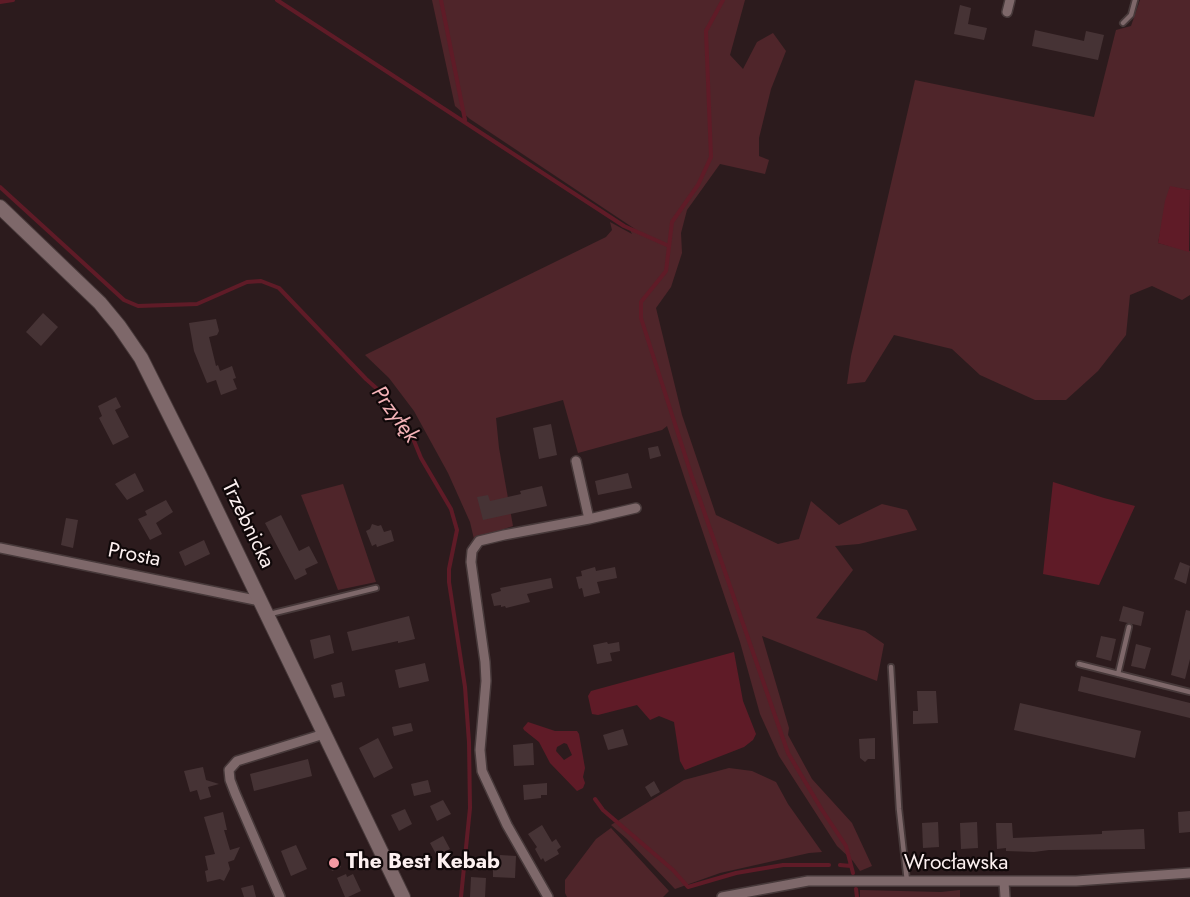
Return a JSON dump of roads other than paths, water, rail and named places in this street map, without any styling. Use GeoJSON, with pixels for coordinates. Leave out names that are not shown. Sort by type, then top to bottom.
{"type":"FeatureCollection","features":[{"type":"Feature","properties":{"kind":"street"},"geometry":{"type":"LineString","coordinates":[[1007,12],[1010,0]]}},
{"type":"Feature","properties":{"kind":"street","name":"Trzebnicka"},"geometry":{"type":"LineString","coordinates":[[0,207],[100,303],[141,358],[404,897]]}},
{"type":"Feature","properties":{"kind":"street"},"geometry":{"type":"LineString","coordinates":[[576,461],[589,519]]}},
{"type":"Feature","properties":{"kind":"street"},"geometry":{"type":"LineString","coordinates":[[548,897],[507,825],[482,771],[480,750],[486,681],[471,562],[472,551],[479,542],[504,535],[636,508]]}},
{"type":"Feature","properties":{"kind":"street","name":"Prosta"},"geometry":{"type":"LineString","coordinates":[[0,548],[260,601]]}},
{"type":"Feature","properties":{"kind":"street"},"geometry":{"type":"LineString","coordinates":[[280,897],[235,793],[230,780],[230,770],[237,761],[324,734]]}},
{"type":"Feature","properties":{"kind":"street","name":"Wrocławska"},"geometry":{"type":"LineString","coordinates":[[722,897],[808,881],[1076,881],[1190,873]]}},
{"type":"Feature","properties":{"kind":"street"},"geometry":{"type":"LineString","coordinates":[[1004,882],[1005,897]]}},
{"type":"Feature","properties":{"kind":"lane"},"geometry":{"type":"LineString","coordinates":[[1123,23],[1131,15],[1135,0]]}},
{"type":"Feature","properties":{"kind":"lane"},"geometry":{"type":"LineString","coordinates":[[268,615],[376,588]]}},
{"type":"Feature","properties":{"kind":"lane"},"geometry":{"type":"LineString","coordinates":[[1118,674],[1129,627]]}},
{"type":"Feature","properties":{"kind":"lane"},"geometry":{"type":"LineString","coordinates":[[1079,664],[1190,692]]}},
{"type":"Feature","properties":{"kind":"lane"},"geometry":{"type":"LineString","coordinates":[[891,668],[899,809],[907,881]]}},
{"type":"Feature","properties":{"kind":"waterway"},"geometry":{"type":"LineString","coordinates":[[0,2],[13,0]]}},
{"type":"Feature","properties":{"kind":"waterway"},"geometry":{"type":"LineString","coordinates":[[277,0],[624,226],[669,246]]}},
{"type":"Feature","properties":{"kind":"waterway"},"geometry":{"type":"LineString","coordinates":[[441,0],[465,120]]}},
{"type":"Feature","properties":{"kind":"waterway"},"geometry":{"type":"LineString","coordinates":[[723,0],[706,31],[711,157],[698,185],[672,222],[666,271],[641,302],[641,318],[692,477],[788,753],[846,846],[853,873]]}},
{"type":"Feature","properties":{"kind":"waterway","name":"Przyłęk"},"geometry":{"type":"LineString","coordinates":[[0,187],[124,300],[138,306],[197,304],[247,282],[261,281],[279,288],[384,395],[412,436],[421,458],[451,509],[457,530],[449,569],[449,582],[465,687],[470,808],[461,897]]}},
{"type":"Feature","properties":{"kind":"waterway"},"geometry":{"type":"LineString","coordinates":[[595,799],[603,810],[673,870],[688,887],[736,873],[783,865],[829,865]]}},
{"type":"Feature","properties":{"kind":"waterway"},"geometry":{"type":"LineString","coordinates":[[840,865],[851,866]]}},
{"type":"Feature","properties":{"kind":"waterway"},"geometry":{"type":"LineString","coordinates":[[856,889],[857,897]]}},
{"type":"Feature","properties":{"kind":"place","name":"The Best Kebab"},"geometry":{"type":"Point","coordinates":[334,863]}}]}
